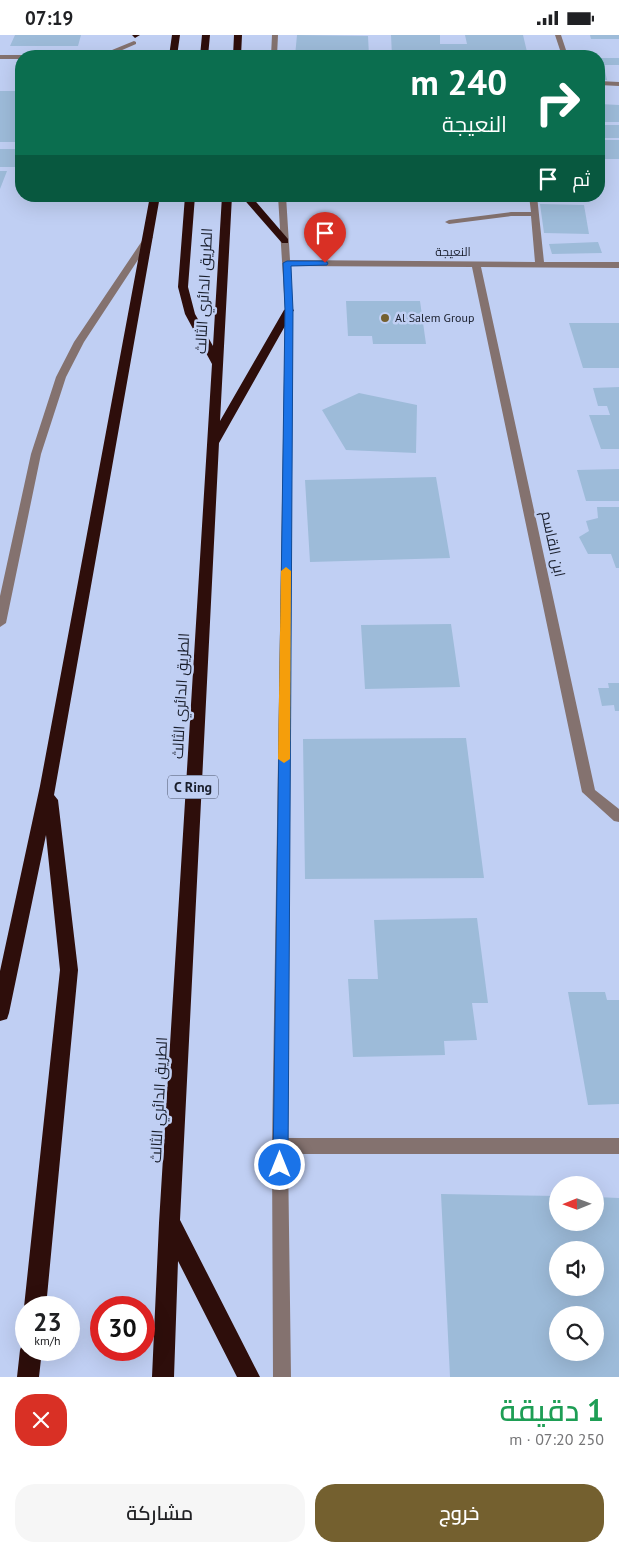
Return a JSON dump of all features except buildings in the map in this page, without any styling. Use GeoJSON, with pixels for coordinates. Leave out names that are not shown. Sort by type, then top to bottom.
{"type":"FeatureCollection","features":[{"type":"Feature","properties":{"kind":"highway"},"geometry":{"type":"LineString","coordinates":[[174,50],[176,35]]}},
{"type":"Feature","properties":{"kind":"highway"},"geometry":{"type":"LineString","coordinates":[[205,50],[206,35]]}},
{"type":"Feature","properties":{"kind":"highway"},"geometry":{"type":"LineString","coordinates":[[237,50],[238,35]]}},
{"type":"Feature","properties":{"kind":"highway"},"geometry":{"type":"LineString","coordinates":[[0,1013],[48,786],[154,202]]}},
{"type":"Feature","properties":{"kind":"highway"},"geometry":{"type":"LineString","coordinates":[[190,202],[183,287],[190,314],[217,363]]}},
{"type":"Feature","properties":{"kind":"highway","name":"الطريق الدائري الثالث"},"geometry":{"type":"LineString","coordinates":[[163,1377],[169,1223],[212,445],[228,202]]}},
{"type":"Feature","properties":{"kind":"highway"},"geometry":{"type":"LineString","coordinates":[[251,202],[285,241]]}},
{"type":"Feature","properties":{"kind":"highway"},"geometry":{"type":"LineString","coordinates":[[212,445],[289,310]]}},
{"type":"Feature","properties":{"kind":"highway"},"geometry":{"type":"LineString","coordinates":[[36,1296],[69,970],[48,786]]}},
{"type":"Feature","properties":{"kind":"highway"},"geometry":{"type":"LineString","coordinates":[[169,1223],[249,1377]]}},
{"type":"Feature","properties":{"kind":"highway"},"geometry":{"type":"LineString","coordinates":[[28,1377],[30,1361]]}},
{"type":"Feature","properties":{"kind":"street"},"geometry":{"type":"LineString","coordinates":[[275,35],[276,50]]}},
{"type":"Feature","properties":{"kind":"street"},"geometry":{"type":"LineString","coordinates":[[558,35],[563,50]]}},
{"type":"Feature","properties":{"kind":"street"},"geometry":{"type":"LineString","coordinates":[[117,50],[135,40]]}},
{"type":"Feature","properties":{"kind":"street"},"geometry":{"type":"LineString","coordinates":[[0,57],[15,57]]}},
{"type":"Feature","properties":{"kind":"street"},"geometry":{"type":"LineString","coordinates":[[605,83],[619,84]]}},
{"type":"Feature","properties":{"kind":"street"},"geometry":{"type":"LineString","coordinates":[[282,202],[289,310],[280,1146],[282,1377]]}},
{"type":"Feature","properties":{"kind":"street"},"geometry":{"type":"LineString","coordinates":[[534,202],[540,265]]}},
{"type":"Feature","properties":{"kind":"street"},"geometry":{"type":"LineString","coordinates":[[449,222],[510,214],[535,214]]}},
{"type":"Feature","properties":{"kind":"street"},"geometry":{"type":"LineString","coordinates":[[0,623],[36,454],[60,377],[78,342],[149,237]]}},
{"type":"Feature","properties":{"kind":"street","name":"النعيجة"},"geometry":{"type":"LineString","coordinates":[[287,263],[619,265]]}},
{"type":"Feature","properties":{"kind":"street","name":"ابن القاسم"},"geometry":{"type":"LineString","coordinates":[[476,264],[589,792],[619,817]]}},
{"type":"Feature","properties":{"kind":"street"},"geometry":{"type":"LineString","coordinates":[[280,1146],[619,1146]]}},
{"type":"Feature","properties":{"kind":"slow traffic"},"geometry":{"type":"LineString","coordinates":[[284,759],[286,571]]}},
{"type":"Feature","properties":{"kind":"place","name":"Al Salem Group"},"geometry":{"type":"Point","coordinates":[385,318]}},
{"type":"Feature","properties":{"kind":"route"},"geometry":{"type":"LineString","coordinates":[[280,1165],[289,310],[287,263],[325,263]]}}]}
